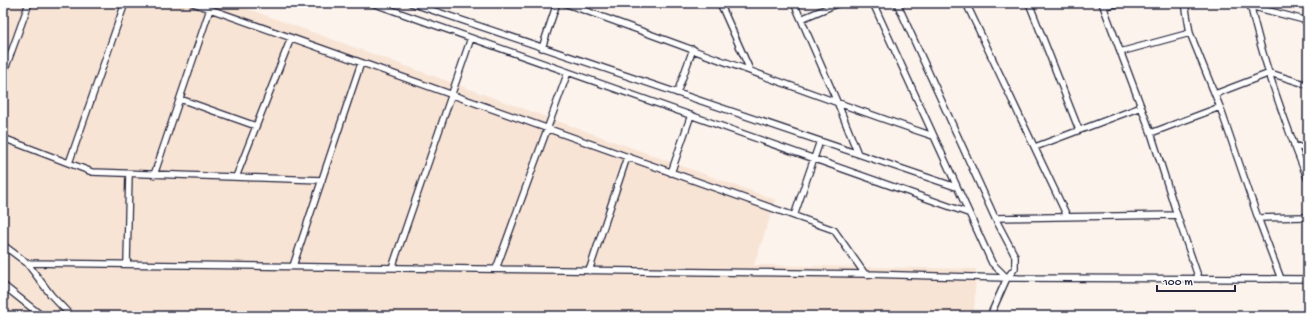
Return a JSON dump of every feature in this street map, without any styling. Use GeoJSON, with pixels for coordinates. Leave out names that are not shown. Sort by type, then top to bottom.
{"type":"FeatureCollection","features":[{"type":"Feature","properties":{"kind":"street"},"geometry":{"type":"LineString","coordinates":[[3,75],[29,3]]}},
{"type":"Feature","properties":{"kind":"street"},"geometry":{"type":"LineString","coordinates":[[69,163],[126,3]]}},
{"type":"Feature","properties":{"kind":"street"},"geometry":{"type":"LineString","coordinates":[[193,3],[834,230],[865,274]]}},
{"type":"Feature","properties":{"kind":"street"},"geometry":{"type":"LineString","coordinates":[[372,3],[968,213]]}},
{"type":"Feature","properties":{"kind":"street"},"geometry":{"type":"LineString","coordinates":[[411,3],[956,187]]}},
{"type":"Feature","properties":{"kind":"street"},"geometry":{"type":"LineString","coordinates":[[542,48],[557,3]]}},
{"type":"Feature","properties":{"kind":"street"},"geometry":{"type":"LineString","coordinates":[[564,3],[750,70],[838,104],[933,136]]}},
{"type":"Feature","properties":{"kind":"street"},"geometry":{"type":"LineString","coordinates":[[720,3],[750,70]]}},
{"type":"Feature","properties":{"kind":"street"},"geometry":{"type":"LineString","coordinates":[[794,3],[858,154]]}},
{"type":"Feature","properties":{"kind":"street"},"geometry":{"type":"LineString","coordinates":[[801,19],[839,3]]}},
{"type":"Feature","properties":{"kind":"street"},"geometry":{"type":"LineString","coordinates":[[873,3],[992,263],[1007,278]]}},
{"type":"Feature","properties":{"kind":"street"},"geometry":{"type":"LineString","coordinates":[[897,3],[995,218],[1015,256],[1015,268],[1007,278],[990,316]]}},
{"type":"Feature","properties":{"kind":"street"},"geometry":{"type":"LineString","coordinates":[[966,3],[1067,216]]}},
{"type":"Feature","properties":{"kind":"street"},"geometry":{"type":"LineString","coordinates":[[1030,3],[1079,130]]}},
{"type":"Feature","properties":{"kind":"street"},"geometry":{"type":"LineString","coordinates":[[1122,3],[1103,5],[1151,133],[1199,279]]}},
{"type":"Feature","properties":{"kind":"street"},"geometry":{"type":"LineString","coordinates":[[1185,3],[1190,33],[1215,94],[1281,279]]}},
{"type":"Feature","properties":{"kind":"street"},"geometry":{"type":"LineString","coordinates":[[1308,21],[1250,4],[1256,32],[1294,145],[1308,180]]}},
{"type":"Feature","properties":{"kind":"street"},"geometry":{"type":"LineString","coordinates":[[154,175],[210,9]]}},
{"type":"Feature","properties":{"kind":"street"},"geometry":{"type":"LineString","coordinates":[[1120,52],[1190,33]]}},
{"type":"Feature","properties":{"kind":"street"},"geometry":{"type":"LineString","coordinates":[[236,177],[291,38]]}},
{"type":"Feature","properties":{"kind":"street"},"geometry":{"type":"LineString","coordinates":[[392,268],[471,38]]}},
{"type":"Feature","properties":{"kind":"street"},"geometry":{"type":"LineString","coordinates":[[677,93],[693,49]]}},
{"type":"Feature","properties":{"kind":"street"},"geometry":{"type":"LineString","coordinates":[[293,266],[361,63]]}},
{"type":"Feature","properties":{"kind":"street"},"geometry":{"type":"LineString","coordinates":[[496,269],[568,72]]}},
{"type":"Feature","properties":{"kind":"street"},"geometry":{"type":"LineString","coordinates":[[1215,94],[1270,72],[1308,85]]}},
{"type":"Feature","properties":{"kind":"street"},"geometry":{"type":"LineString","coordinates":[[180,99],[256,126]]}},
{"type":"Feature","properties":{"kind":"street"},"geometry":{"type":"LineString","coordinates":[[1035,147],[1141,107]]}},
{"type":"Feature","properties":{"kind":"street"},"geometry":{"type":"LineString","coordinates":[[1151,133],[1220,108]]}},
{"type":"Feature","properties":{"kind":"street"},"geometry":{"type":"LineString","coordinates":[[671,173],[691,115]]}},
{"type":"Feature","properties":{"kind":"street"},"geometry":{"type":"LineString","coordinates":[[3,138],[92,172],[322,180]]}},
{"type":"Feature","properties":{"kind":"street"},"geometry":{"type":"LineString","coordinates":[[794,216],[820,141]]}},
{"type":"Feature","properties":{"kind":"street"},"geometry":{"type":"LineString","coordinates":[[1294,145],[1308,150]]}},
{"type":"Feature","properties":{"kind":"street"},"geometry":{"type":"LineString","coordinates":[[589,271],[627,157]]}},
{"type":"Feature","properties":{"kind":"street"},"geometry":{"type":"LineString","coordinates":[[127,264],[129,174]]}},
{"type":"Feature","properties":{"kind":"street"},"geometry":{"type":"LineString","coordinates":[[995,218],[1177,215]]}},
{"type":"Feature","properties":{"kind":"street"},"geometry":{"type":"LineString","coordinates":[[1258,218],[1308,217]]}},
{"type":"Feature","properties":{"kind":"street"},"geometry":{"type":"LineString","coordinates":[[3,245],[27,263],[51,295],[71,316]]}},
{"type":"Feature","properties":{"kind":"street"},"geometry":{"type":"LineString","coordinates":[[27,263],[865,274],[1007,278],[1308,279]]}},
{"type":"Feature","properties":{"kind":"street"},"geometry":{"type":"LineString","coordinates":[[3,285],[42,316]]}},
{"type":"Feature","properties":{"kind":"shaded area"},"geometry":{"type":"Polygon","coordinates":[[[3,3],[232,3],[776,200],[754,265],[976,269],[974,316],[3,316],[3,3]]]}}]}
